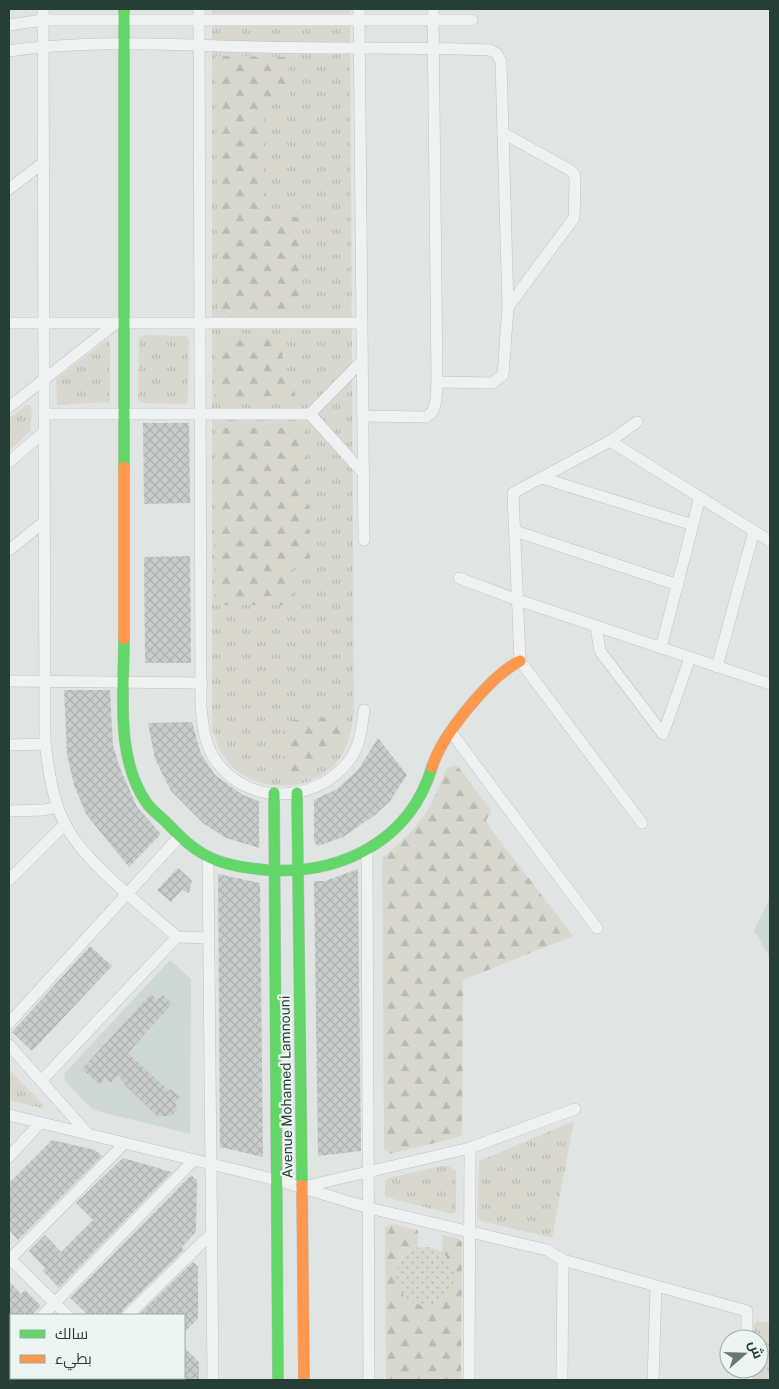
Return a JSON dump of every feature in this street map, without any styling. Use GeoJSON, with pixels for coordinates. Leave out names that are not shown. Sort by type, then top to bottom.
{"type":"FeatureCollection","features":[{"type":"Feature","properties":{"kind":"street"},"geometry":{"type":"LineString","coordinates":[[359,9],[364,540]]}},
{"type":"Feature","properties":{"kind":"street"},"geometry":{"type":"LineString","coordinates":[[362,416],[426,417],[435,407],[438,382],[433,9]]}},
{"type":"Feature","properties":{"kind":"street"},"geometry":{"type":"LineString","coordinates":[[9,25],[43,14],[199,14],[359,21],[472,20]]}},
{"type":"Feature","properties":{"kind":"street"},"geometry":{"type":"LineString","coordinates":[[43,14],[45,744],[50,780],[65,824],[80,848],[177,937],[208,938]]}},
{"type":"Feature","properties":{"kind":"street"},"geometry":{"type":"LineString","coordinates":[[124,14],[121,323],[124,414],[124,719],[128,755],[136,782],[147,804],[180,836],[208,856],[250,869],[298,869],[327,864],[367,850],[408,818],[426,786],[435,757],[451,732],[499,675],[508,667],[520,661]]}},
{"type":"Feature","properties":{"kind":"street"},"geometry":{"type":"LineString","coordinates":[[199,14],[199,323],[204,734],[215,758],[233,778],[257,791],[283,795],[297,793],[309,790],[332,778],[350,760],[361,736],[364,710]]}},
{"type":"Feature","properties":{"kind":"street"},"geometry":{"type":"LineString","coordinates":[[9,58],[14,51],[43,46],[123,45],[359,49],[434,48],[490,50],[497,54],[501,62],[508,307],[501,378],[492,383],[438,382]]}},
{"type":"Feature","properties":{"kind":"street"},"geometry":{"type":"LineString","coordinates":[[503,134],[570,170],[574,174],[575,180],[575,216],[508,307]]}},
{"type":"Feature","properties":{"kind":"street"},"geometry":{"type":"LineString","coordinates":[[9,189],[43,163]]}},
{"type":"Feature","properties":{"kind":"street"},"geometry":{"type":"LineString","coordinates":[[9,323],[362,323]]}},
{"type":"Feature","properties":{"kind":"street"},"geometry":{"type":"LineString","coordinates":[[9,407],[44,377],[121,323]]}},
{"type":"Feature","properties":{"kind":"street"},"geometry":{"type":"LineString","coordinates":[[44,414],[310,414],[362,361]]}},
{"type":"Feature","properties":{"kind":"street"},"geometry":{"type":"LineString","coordinates":[[310,414],[363,473]]}},
{"type":"Feature","properties":{"kind":"street"},"geometry":{"type":"LineString","coordinates":[[637,422],[610,441],[513,493],[520,661],[642,823]]}},
{"type":"Feature","properties":{"kind":"street"},"geometry":{"type":"LineString","coordinates":[[9,462],[44,432]]}},
{"type":"Feature","properties":{"kind":"street"},"geometry":{"type":"LineString","coordinates":[[610,441],[770,541]]}},
{"type":"Feature","properties":{"kind":"street"},"geometry":{"type":"LineString","coordinates":[[542,478],[693,525]]}},
{"type":"Feature","properties":{"kind":"street"},"geometry":{"type":"LineString","coordinates":[[661,648],[700,497]]}},
{"type":"Feature","properties":{"kind":"street"},"geometry":{"type":"LineString","coordinates":[[9,550],[44,522]]}},
{"type":"Feature","properties":{"kind":"street"},"geometry":{"type":"LineString","coordinates":[[515,531],[678,585]]}},
{"type":"Feature","properties":{"kind":"street"},"geometry":{"type":"LineString","coordinates":[[718,667],[754,531]]}},
{"type":"Feature","properties":{"kind":"street"},"geometry":{"type":"LineString","coordinates":[[459,578],[596,627],[770,684]]}},
{"type":"Feature","properties":{"kind":"street"},"geometry":{"type":"LineString","coordinates":[[596,627],[600,651],[663,734],[690,658]]}},
{"type":"Feature","properties":{"kind":"street"},"geometry":{"type":"LineString","coordinates":[[9,681],[202,683]]}},
{"type":"Feature","properties":{"kind":"street"},"geometry":{"type":"LineString","coordinates":[[451,732],[597,928]]}},
{"type":"Feature","properties":{"kind":"street"},"geometry":{"type":"LineString","coordinates":[[9,745],[45,744]]}},
{"type":"Feature","properties":{"kind":"street","name":"Avenue Mohamed Lamnouni"},"geometry":{"type":"LineString","coordinates":[[274,793],[278,1380]]}},
{"type":"Feature","properties":{"kind":"street","name":"Avenue Mohamed Lamnouni"},"geometry":{"type":"LineString","coordinates":[[297,793],[304,1380]]}},
{"type":"Feature","properties":{"kind":"street"},"geometry":{"type":"LineString","coordinates":[[9,811],[44,810],[58,806]]}},
{"type":"Feature","properties":{"kind":"street"},"geometry":{"type":"LineString","coordinates":[[11,876],[65,824]]}},
{"type":"Feature","properties":{"kind":"street"},"geometry":{"type":"LineString","coordinates":[[9,1023],[180,836]]}},
{"type":"Feature","properties":{"kind":"street"},"geometry":{"type":"LineString","coordinates":[[367,850],[370,1380]]}},
{"type":"Feature","properties":{"kind":"street"},"geometry":{"type":"LineString","coordinates":[[208,856],[213,1380]]}},
{"type":"Feature","properties":{"kind":"street"},"geometry":{"type":"LineString","coordinates":[[41,1081],[177,937]]}},
{"type":"Feature","properties":{"kind":"street"},"geometry":{"type":"LineString","coordinates":[[9,1045],[89,1135]]}},
{"type":"Feature","properties":{"kind":"street"},"geometry":{"type":"LineString","coordinates":[[302,1187],[470,1148],[575,1109]]}},
{"type":"Feature","properties":{"kind":"street"},"geometry":{"type":"LineString","coordinates":[[9,1115],[277,1180],[369,1208],[469,1230],[547,1250],[564,1260],[747,1312],[747,1329]]}},
{"type":"Feature","properties":{"kind":"street"},"geometry":{"type":"LineString","coordinates":[[9,1158],[40,1123]]}},
{"type":"Feature","properties":{"kind":"street"},"geometry":{"type":"LineString","coordinates":[[66,1314],[9,1258],[124,1144]]}},
{"type":"Feature","properties":{"kind":"street"},"geometry":{"type":"LineString","coordinates":[[469,1380],[470,1148]]}},
{"type":"Feature","properties":{"kind":"street"},"geometry":{"type":"LineString","coordinates":[[43,1314],[194,1161]]}},
{"type":"Feature","properties":{"kind":"street"},"geometry":{"type":"LineString","coordinates":[[129,1314],[212,1233]]}},
{"type":"Feature","properties":{"kind":"street"},"geometry":{"type":"LineString","coordinates":[[562,1380],[564,1260]]}},
{"type":"Feature","properties":{"kind":"street"},"geometry":{"type":"LineString","coordinates":[[653,1380],[656,1287]]}},
{"type":"Feature","properties":{"kind":"shaded area"},"geometry":{"type":"Polygon","coordinates":[[[770,898],[770,957],[754,931],[770,898]]]}},
{"type":"Feature","properties":{"kind":"shaded area"},"geometry":{"type":"Polygon","coordinates":[[[170,960],[191,979],[190,1134],[93,1110],[65,1081],[64,1074],[170,960]]]}},
{"type":"Feature","properties":{"kind":"green space"},"geometry":{"type":"Polygon","coordinates":[[[212,9],[350,9],[354,714],[348,743],[340,758],[327,771],[312,780],[295,785],[278,786],[260,783],[244,776],[231,765],[220,750],[212,729],[212,9]]]}},
{"type":"Feature","properties":{"kind":"green space"},"geometry":{"type":"Polygon","coordinates":[[[216,56],[288,57],[289,102],[265,103],[266,216],[302,217],[302,310],[217,310],[216,56]]]}},
{"type":"Feature","properties":{"kind":"green space"},"geometry":{"type":"Polygon","coordinates":[[[143,335],[186,336],[189,339],[188,401],[185,404],[141,403],[138,399],[139,337],[143,335]]]}},
{"type":"Feature","properties":{"kind":"green space"},"geometry":{"type":"Polygon","coordinates":[[[216,337],[282,337],[283,376],[295,377],[294,397],[215,398],[216,337]]]}},
{"type":"Feature","properties":{"kind":"green space"},"geometry":{"type":"Polygon","coordinates":[[[108,339],[110,343],[110,402],[57,405],[56,379],[108,339]]]}},
{"type":"Feature","properties":{"kind":"green space"},"geometry":{"type":"Polygon","coordinates":[[[26,405],[30,405],[32,410],[30,431],[9,451],[9,419],[26,405]]]}},
{"type":"Feature","properties":{"kind":"green space"},"geometry":{"type":"Polygon","coordinates":[[[216,428],[301,428],[307,433],[309,563],[292,563],[293,605],[215,605],[216,428]]]}},
{"type":"Feature","properties":{"kind":"green space"},"geometry":{"type":"Polygon","coordinates":[[[345,716],[338,741],[327,759],[309,771],[284,777],[283,721],[345,716]]]}},
{"type":"Feature","properties":{"kind":"green space"},"geometry":{"type":"Polygon","coordinates":[[[454,765],[459,768],[492,811],[486,820],[491,829],[573,936],[463,980],[462,1134],[459,1137],[390,1154],[384,1149],[382,858],[422,819],[434,798],[446,769],[454,765]]]}},
{"type":"Feature","properties":{"kind":"green space"},"geometry":{"type":"Polygon","coordinates":[[[9,1070],[44,1105],[42,1108],[9,1100],[9,1070]]]}},
{"type":"Feature","properties":{"kind":"green space"},"geometry":{"type":"Polygon","coordinates":[[[574,1121],[552,1238],[481,1221],[477,1218],[479,1161],[574,1121]]]}},
{"type":"Feature","properties":{"kind":"green space"},"geometry":{"type":"Polygon","coordinates":[[[448,1166],[456,1171],[456,1212],[452,1214],[385,1197],[385,1181],[388,1178],[448,1166]]]}},
{"type":"Feature","properties":{"kind":"green space"},"geometry":{"type":"Polygon","coordinates":[[[391,1224],[418,1230],[418,1248],[408,1252],[402,1258],[398,1265],[397,1273],[398,1282],[402,1290],[414,1303],[448,1259],[442,1252],[443,1235],[458,1238],[462,1243],[461,1380],[386,1380],[385,1228],[391,1224]]]}},
{"type":"Feature","properties":{"kind":"green space"},"geometry":{"type":"Polygon","coordinates":[[[425,1247],[436,1249],[449,1260],[454,1276],[452,1287],[441,1300],[425,1305],[414,1303],[401,1292],[396,1276],[398,1265],[409,1252],[425,1247]]]}},
{"type":"Feature","properties":{"kind":"green space"},"geometry":{"type":"Polygon","coordinates":[[[757,1321],[770,1323],[770,1380],[753,1380],[769,1379],[769,1329],[753,1329],[757,1321]]]}},
{"type":"Feature","properties":{"kind":"building"},"geometry":{"type":"Polygon","coordinates":[[[143,423],[189,423],[190,503],[144,504],[143,423]]]}},
{"type":"Feature","properties":{"kind":"building"},"geometry":{"type":"Polygon","coordinates":[[[190,556],[191,663],[145,663],[144,557],[190,556]]]}},
{"type":"Feature","properties":{"kind":"building"},"geometry":{"type":"Polygon","coordinates":[[[64,690],[110,690],[113,745],[120,768],[137,807],[161,834],[129,867],[86,814],[74,785],[67,754],[64,690]]]}},
{"type":"Feature","properties":{"kind":"building"},"geometry":{"type":"Polygon","coordinates":[[[192,722],[201,754],[215,775],[243,795],[259,801],[259,848],[226,838],[204,824],[171,791],[155,759],[148,723],[192,722]]]}},
{"type":"Feature","properties":{"kind":"building"},"geometry":{"type":"Polygon","coordinates":[[[378,738],[407,775],[390,801],[375,815],[343,837],[318,846],[314,842],[314,800],[337,789],[358,770],[378,738]]]}},
{"type":"Feature","properties":{"kind":"building"},"geometry":{"type":"Polygon","coordinates":[[[178,868],[192,881],[189,893],[182,890],[171,902],[157,890],[178,868]]]}},
{"type":"Feature","properties":{"kind":"building"},"geometry":{"type":"Polygon","coordinates":[[[358,869],[361,1151],[318,1156],[314,881],[325,881],[358,869]]]}},
{"type":"Feature","properties":{"kind":"building"},"geometry":{"type":"Polygon","coordinates":[[[218,874],[260,883],[263,1157],[220,1147],[218,874]]]}},
{"type":"Feature","properties":{"kind":"building"},"geometry":{"type":"Polygon","coordinates":[[[90,946],[112,966],[32,1051],[12,1032],[90,946]]]}},
{"type":"Feature","properties":{"kind":"building"},"geometry":{"type":"Polygon","coordinates":[[[151,994],[157,1000],[163,995],[172,1004],[128,1053],[169,1091],[171,1089],[180,1097],[175,1102],[177,1110],[171,1116],[157,1116],[126,1086],[118,1075],[111,1083],[105,1077],[100,1085],[82,1069],[151,994]]]}},
{"type":"Feature","properties":{"kind":"building"},"geometry":{"type":"Polygon","coordinates":[[[52,1140],[95,1150],[102,1156],[18,1240],[9,1230],[9,1183],[52,1140]]]}},
{"type":"Feature","properties":{"kind":"building"},"geometry":{"type":"Polygon","coordinates":[[[123,1158],[172,1172],[59,1288],[43,1271],[45,1268],[29,1251],[45,1235],[61,1252],[93,1220],[76,1203],[123,1158]]]}},
{"type":"Feature","properties":{"kind":"building"},"geometry":{"type":"Polygon","coordinates":[[[191,1175],[197,1180],[196,1232],[182,1247],[184,1250],[123,1310],[121,1314],[87,1314],[70,1298],[191,1175]]]}},
{"type":"Feature","properties":{"kind":"building"},"geometry":{"type":"Polygon","coordinates":[[[193,1262],[198,1267],[198,1318],[185,1332],[185,1314],[139,1314],[193,1262]]]}},
{"type":"Feature","properties":{"kind":"building"},"geometry":{"type":"Polygon","coordinates":[[[9,1281],[21,1294],[25,1290],[41,1306],[33,1314],[9,1315],[9,1281]]]}},
{"type":"Feature","properties":{"kind":"building"},"geometry":{"type":"Polygon","coordinates":[[[185,1348],[199,1362],[199,1380],[184,1380],[185,1348]]]}},
{"type":"Feature","properties":{"kind":"traffic: fast"},"geometry":{"type":"LineString","coordinates":[[124,9],[124,467]]}},
{"type":"Feature","properties":{"kind":"traffic: fast"},"geometry":{"type":"LineString","coordinates":[[124,639],[123,723],[129,765],[136,784],[153,810],[190,845],[219,861],[235,866],[267,870],[294,870],[321,866],[346,859],[369,848],[390,833],[407,815],[422,793],[432,767]]}},
{"type":"Feature","properties":{"kind":"traffic: fast"},"geometry":{"type":"LineString","coordinates":[[274,793],[278,1380]]}},
{"type":"Feature","properties":{"kind":"traffic: fast"},"geometry":{"type":"LineString","coordinates":[[297,793],[302,1185]]}},
{"type":"Feature","properties":{"kind":"traffic: slow"},"geometry":{"type":"LineString","coordinates":[[124,467],[124,639]]}},
{"type":"Feature","properties":{"kind":"traffic: slow"},"geometry":{"type":"LineString","coordinates":[[432,767],[446,739],[468,708],[495,679],[520,661]]}},
{"type":"Feature","properties":{"kind":"traffic: slow"},"geometry":{"type":"LineString","coordinates":[[302,1185],[304,1380]]}}]}
